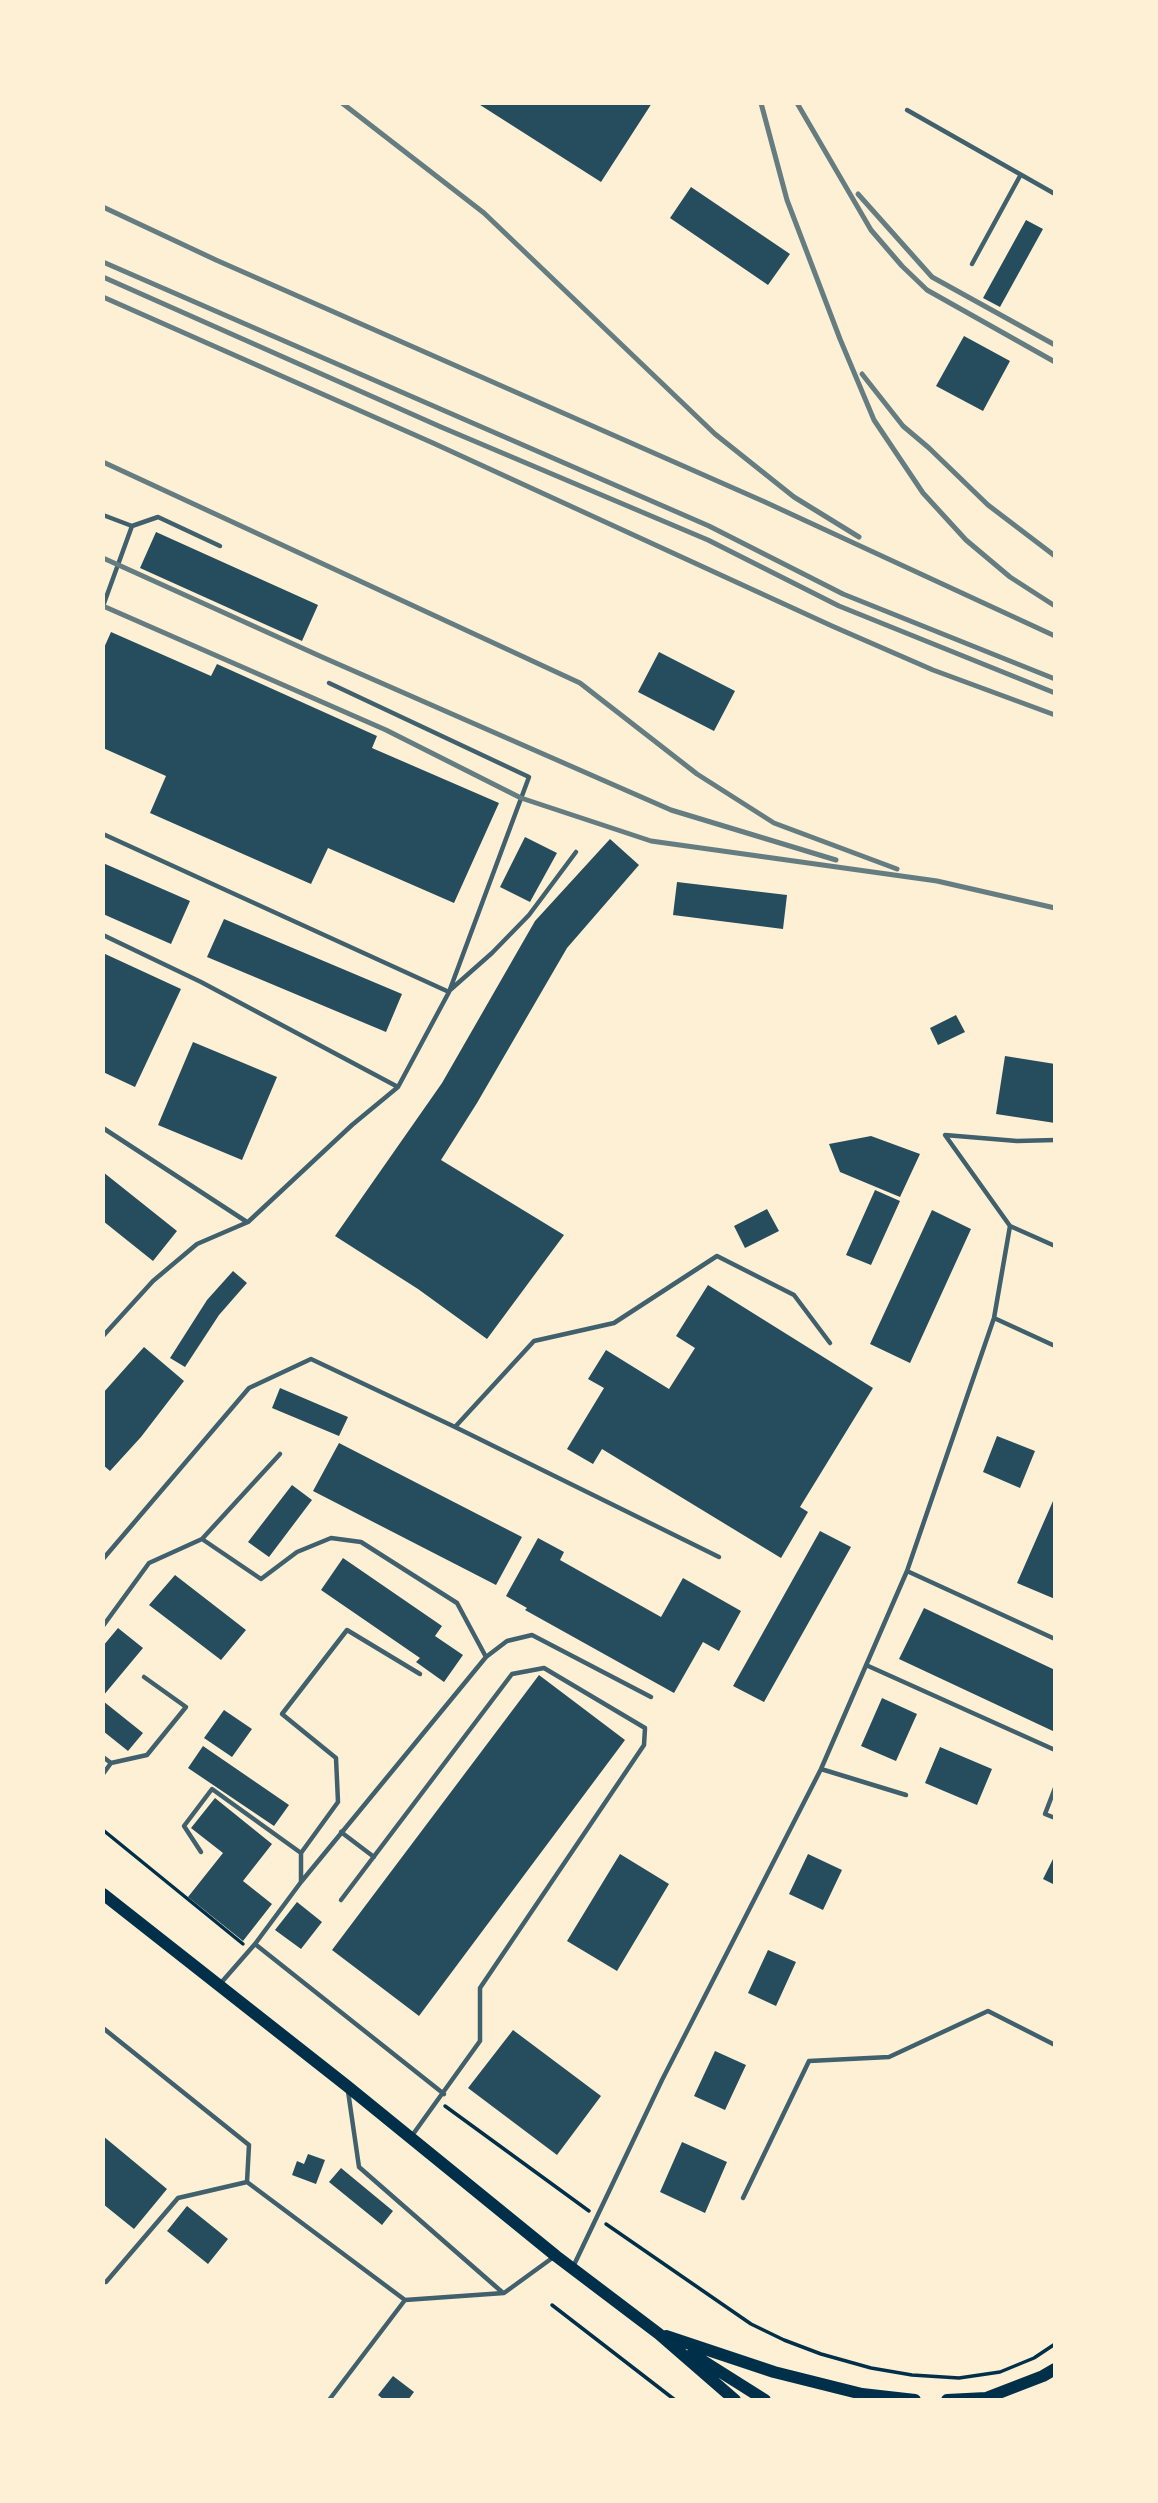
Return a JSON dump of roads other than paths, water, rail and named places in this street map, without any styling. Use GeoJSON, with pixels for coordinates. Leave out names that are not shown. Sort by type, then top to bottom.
{"type":"FeatureCollection","features":[{"type":"Feature","properties":{"kind":"main road"},"geometry":{"type":"LineString","coordinates":[[103,1894],[347,2086],[556,2256],[659,2334],[735,2400]]}},
{"type":"Feature","properties":{"kind":"main road"},"geometry":{"type":"LineString","coordinates":[[659,2334],[765,2400]]}},
{"type":"Feature","properties":{"kind":"main road"},"geometry":{"type":"LineString","coordinates":[[659,2334],[774,2372],[862,2394],[915,2400]]}},
{"type":"Feature","properties":{"kind":"main road"},"geometry":{"type":"LineString","coordinates":[[947,2400],[986,2398],[1055,2369]]}},
{"type":"Feature","properties":{"kind":"lane"},"geometry":{"type":"LineString","coordinates":[[907,110],[1055,194]]}},
{"type":"Feature","properties":{"kind":"lane"},"geometry":{"type":"LineString","coordinates":[[972,264],[1020,176]]}},
{"type":"Feature","properties":{"kind":"lane"},"geometry":{"type":"LineString","coordinates":[[103,515],[132,526],[158,517],[220,546]]}},
{"type":"Feature","properties":{"kind":"lane"},"geometry":{"type":"LineString","coordinates":[[103,606],[132,526]]}},
{"type":"Feature","properties":{"kind":"lane"},"geometry":{"type":"LineString","coordinates":[[103,1336],[153,1281],[197,1244],[248,1222],[352,1125],[398,1087],[449,992],[529,777],[329,682]]}},
{"type":"Feature","properties":{"kind":"lane"},"geometry":{"type":"LineString","coordinates":[[103,834],[449,992]]}},
{"type":"Feature","properties":{"kind":"lane"},"geometry":{"type":"LineString","coordinates":[[449,992],[529,915],[576,852]]}},
{"type":"Feature","properties":{"kind":"lane"},"geometry":{"type":"LineString","coordinates":[[103,935],[201,982],[398,1087]]}},
{"type":"Feature","properties":{"kind":"lane"},"geometry":{"type":"LineString","coordinates":[[103,1128],[248,1222]]}},
{"type":"Feature","properties":{"kind":"lane"},"geometry":{"type":"LineString","coordinates":[[1055,1140],[1017,1141],[945,1135],[1010,1226],[1055,1246]]}},
{"type":"Feature","properties":{"kind":"lane"},"geometry":{"type":"LineString","coordinates":[[572,2268],[662,2080],[821,1769],[907,1572],[994,1318],[1010,1226]]}},
{"type":"Feature","properties":{"kind":"lane"},"geometry":{"type":"LineString","coordinates":[[455,1427],[534,1341],[614,1323],[717,1256],[794,1295],[830,1343]]}},
{"type":"Feature","properties":{"kind":"lane"},"geometry":{"type":"LineString","coordinates":[[994,1318],[1055,1346]]}},
{"type":"Feature","properties":{"kind":"lane"},"geometry":{"type":"LineString","coordinates":[[103,1559],[249,1388],[311,1359],[719,1557]]}},
{"type":"Feature","properties":{"kind":"lane"},"geometry":{"type":"LineString","coordinates":[[103,1626],[149,1563],[202,1539],[280,1454]]}},
{"type":"Feature","properties":{"kind":"lane"},"geometry":{"type":"LineString","coordinates":[[202,1539],[261,1578],[297,1552],[331,1538],[361,1542],[457,1603],[486,1657]]}},
{"type":"Feature","properties":{"kind":"lane"},"geometry":{"type":"LineString","coordinates":[[907,1572],[1055,1639]]}},
{"type":"Feature","properties":{"kind":"lane"},"geometry":{"type":"LineString","coordinates":[[301,1882],[301,1853],[338,1802],[336,1758],[282,1714],[347,1630],[420,1674]]}},
{"type":"Feature","properties":{"kind":"lane"},"geometry":{"type":"LineString","coordinates":[[219,1985],[486,1657],[507,1641],[531,1635],[651,1697]]}},
{"type":"Feature","properties":{"kind":"lane"},"geometry":{"type":"LineString","coordinates":[[866,1665],[1055,1750]]}},
{"type":"Feature","properties":{"kind":"lane"},"geometry":{"type":"LineString","coordinates":[[341,1900],[512,1674],[544,1668],[645,1728],[645,1745],[480,1988],[480,2041],[410,2138]]}},
{"type":"Feature","properties":{"kind":"lane"},"geometry":{"type":"LineString","coordinates":[[103,1774],[111,1763],[147,1755],[186,1707],[144,1678]]}},
{"type":"Feature","properties":{"kind":"lane"},"geometry":{"type":"LineString","coordinates":[[103,1757],[111,1763]]}},
{"type":"Feature","properties":{"kind":"lane"},"geometry":{"type":"LineString","coordinates":[[821,1769],[906,1795]]}},
{"type":"Feature","properties":{"kind":"lane"},"geometry":{"type":"LineString","coordinates":[[1055,1788],[1045,1814],[1055,1818]]}},
{"type":"Feature","properties":{"kind":"lane"},"geometry":{"type":"LineString","coordinates":[[201,1852],[184,1826],[212,1789],[301,1853]]}},
{"type":"Feature","properties":{"kind":"lane"},"geometry":{"type":"LineString","coordinates":[[341,1832],[374,1857]]}},
{"type":"Feature","properties":{"kind":"lane"},"geometry":{"type":"LineString","coordinates":[[255,1944],[444,2094]]}},
{"type":"Feature","properties":{"kind":"lane"},"geometry":{"type":"LineString","coordinates":[[743,2198],[809,2061],[889,2057],[988,2011],[1055,2045]]}},
{"type":"Feature","properties":{"kind":"lane"},"geometry":{"type":"LineString","coordinates":[[103,2028],[249,2145],[247,2182]]}},
{"type":"Feature","properties":{"kind":"lane"},"geometry":{"type":"LineString","coordinates":[[347,2086],[359,2167],[503,2293]]}},
{"type":"Feature","properties":{"kind":"lane"},"geometry":{"type":"LineString","coordinates":[[103,2282],[106,2282],[178,2198],[247,2182],[405,2300],[503,2293],[556,2256]]}},
{"type":"Feature","properties":{"kind":"lane"},"geometry":{"type":"LineString","coordinates":[[329,2400],[405,2300]]}},
{"type":"Feature","properties":{"kind":"railway"},"geometry":{"type":"LineString","coordinates":[[342,103],[484,213],[715,434],[794,497],[859,537]]}},
{"type":"Feature","properties":{"kind":"railway"},"geometry":{"type":"LineString","coordinates":[[761,103],[787,200],[874,420],[923,493],[966,540],[1010,577],[1055,606]]}},
{"type":"Feature","properties":{"kind":"railway"},"geometry":{"type":"LineString","coordinates":[[797,103],[871,230],[902,266],[927,290],[1055,362]]}},
{"type":"Feature","properties":{"kind":"railway"},"geometry":{"type":"LineString","coordinates":[[858,194],[932,277],[1055,345]]}},
{"type":"Feature","properties":{"kind":"railway"},"geometry":{"type":"LineString","coordinates":[[103,207],[216,260],[765,502],[1055,636]]}},
{"type":"Feature","properties":{"kind":"railway"},"geometry":{"type":"LineString","coordinates":[[103,262],[709,526],[843,594],[1055,679]]}},
{"type":"Feature","properties":{"kind":"railway"},"geometry":{"type":"LineString","coordinates":[[103,277],[441,427],[708,540],[839,606],[1055,693]]}},
{"type":"Feature","properties":{"kind":"railway"},"geometry":{"type":"LineString","coordinates":[[103,297],[433,443],[832,626],[933,670],[1055,715]]}},
{"type":"Feature","properties":{"kind":"railway"},"geometry":{"type":"LineString","coordinates":[[862,374],[903,426],[988,505],[1055,556]]}},
{"type":"Feature","properties":{"kind":"railway"},"geometry":{"type":"LineString","coordinates":[[103,462],[580,683],[697,774],[774,823],[897,869]]}},
{"type":"Feature","properties":{"kind":"railway"},"geometry":{"type":"LineString","coordinates":[[103,558],[671,810],[836,860]]}},
{"type":"Feature","properties":{"kind":"railway"},"geometry":{"type":"LineString","coordinates":[[103,606],[386,730],[521,798],[651,841],[937,881],[1055,908]]}}]}
